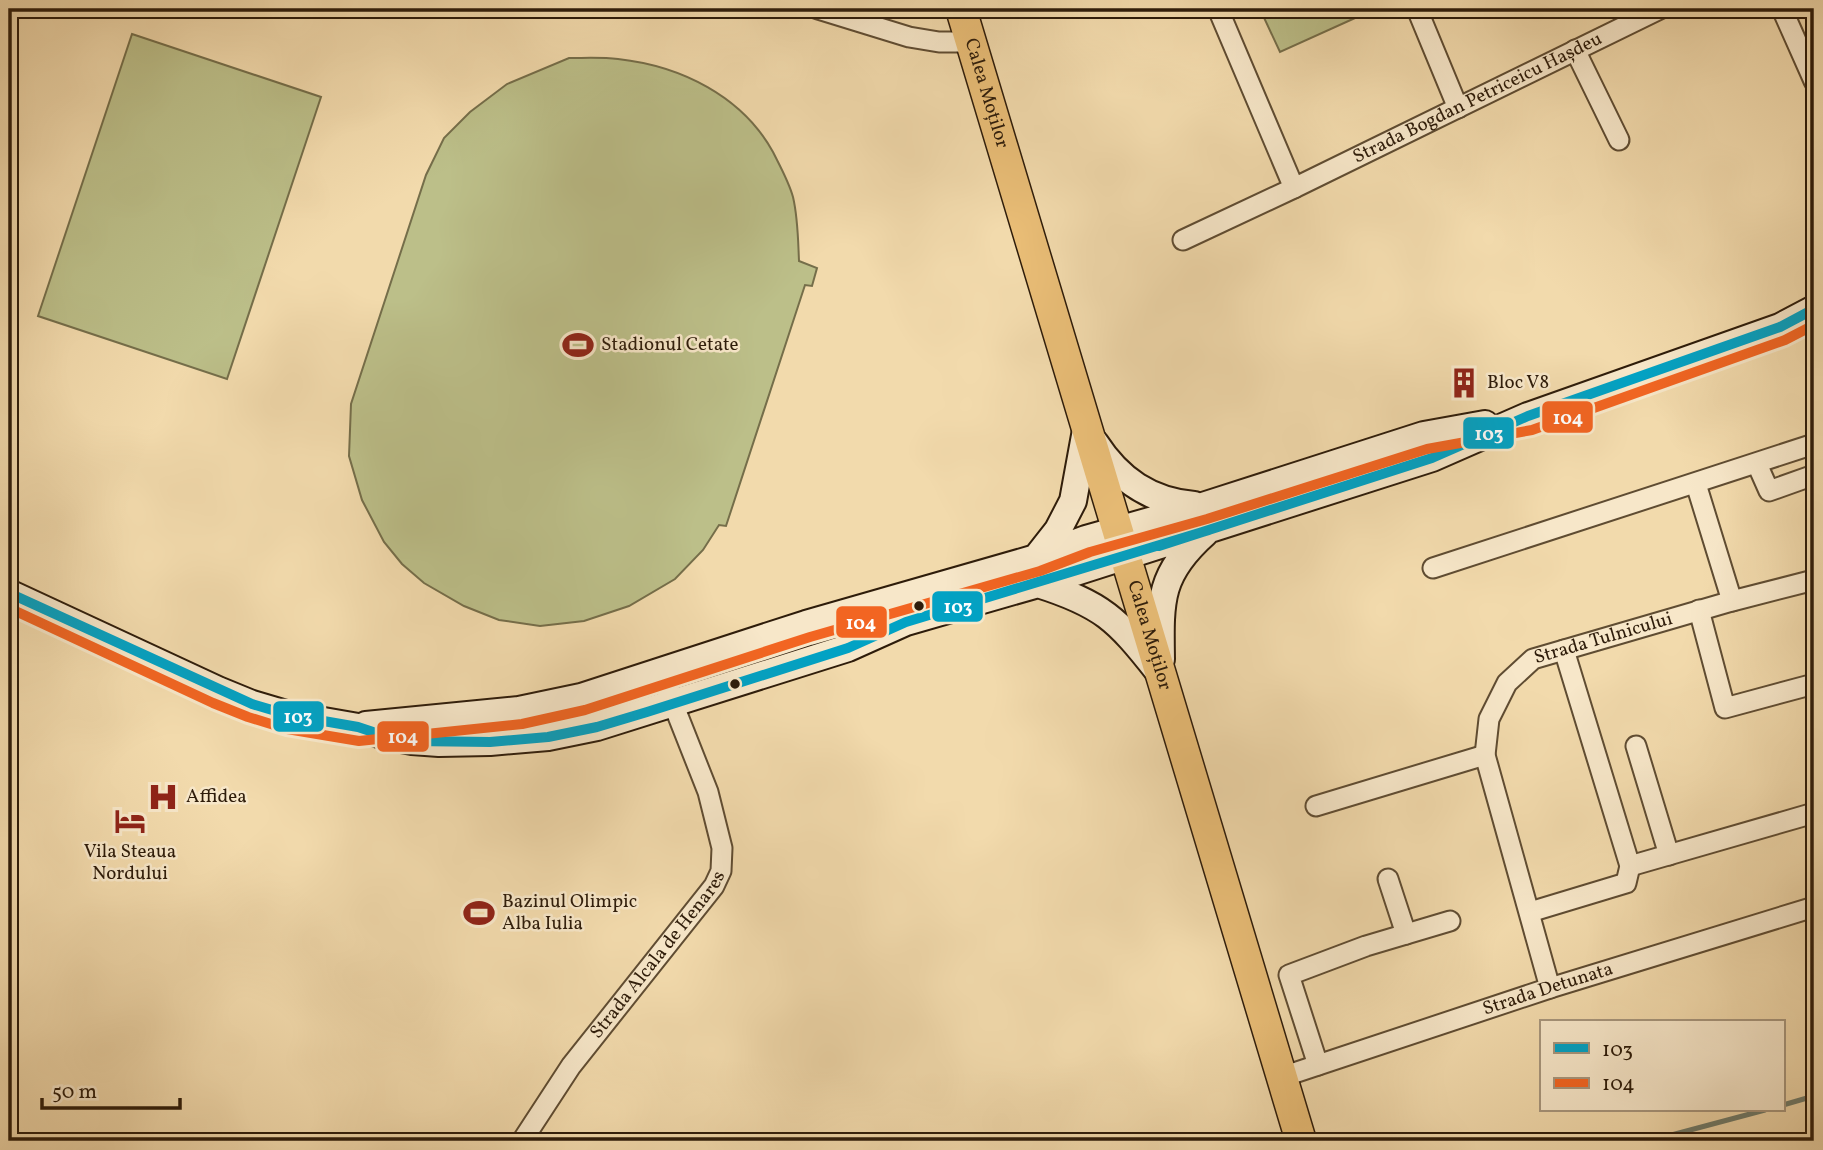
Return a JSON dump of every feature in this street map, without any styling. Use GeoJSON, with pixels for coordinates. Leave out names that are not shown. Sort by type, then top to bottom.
{"type":"FeatureCollection","features":[{"type":"Feature","properties":{"kind":"main road","name":"Calea Moților"},"geometry":{"type":"LineString","coordinates":[[961,9],[1301,1141]]}},
{"type":"Feature","properties":{"kind":"main road"},"geometry":{"type":"LineString","coordinates":[[9,593],[252,704],[289,715],[358,727],[385,736],[439,743],[490,742],[560,735],[672,705],[848,648],[906,622],[1037,571],[1206,518],[1424,435],[1528,416],[1780,327],[1814,309]]}},
{"type":"Feature","properties":{"kind":"main road"},"geometry":{"type":"LineString","coordinates":[[1086,430],[1104,457],[1130,483],[1206,518]]}},
{"type":"Feature","properties":{"kind":"main road"},"geometry":{"type":"LineString","coordinates":[[1037,571],[1073,501],[1086,430]]}},
{"type":"Feature","properties":{"kind":"main road"},"geometry":{"type":"LineString","coordinates":[[1161,674],[1162,611],[1170,573],[1206,518]]}},
{"type":"Feature","properties":{"kind":"main road"},"geometry":{"type":"LineString","coordinates":[[358,727],[398,720],[519,710],[581,697],[806,624],[1037,571],[1097,607],[1129,634],[1161,674]]}},
{"type":"Feature","properties":{"kind":"street"},"geometry":{"type":"LineString","coordinates":[[818,9],[909,37],[939,42],[971,42]]}},
{"type":"Feature","properties":{"kind":"street"},"geometry":{"type":"LineString","coordinates":[[1218,9],[1294,188]]}},
{"type":"Feature","properties":{"kind":"street"},"geometry":{"type":"LineString","coordinates":[[1417,9],[1458,108]]}},
{"type":"Feature","properties":{"kind":"street","name":"Strada Bogdan Petriceicu Hașdeu"},"geometry":{"type":"LineString","coordinates":[[1184,240],[1660,9]]}},
{"type":"Feature","properties":{"kind":"street"},"geometry":{"type":"LineString","coordinates":[[1782,9],[1814,81]]}},
{"type":"Feature","properties":{"kind":"street"},"geometry":{"type":"LineString","coordinates":[[1575,50],[1619,140]]}},
{"type":"Feature","properties":{"kind":"street"},"geometry":{"type":"LineString","coordinates":[[1433,568],[1814,444]]}},
{"type":"Feature","properties":{"kind":"street"},"geometry":{"type":"LineString","coordinates":[[1758,464],[1769,491],[1814,475]]}},
{"type":"Feature","properties":{"kind":"street"},"geometry":{"type":"LineString","coordinates":[[1696,484],[1732,601]]}},
{"type":"Feature","properties":{"kind":"street","name":"Strada Tulnicului"},"geometry":{"type":"LineString","coordinates":[[1550,988],[1485,755],[1489,719],[1507,683],[1533,659],[1699,610],[1814,580]]}},
{"type":"Feature","properties":{"kind":"street"},"geometry":{"type":"LineString","coordinates":[[1699,610],[1725,708],[1814,684]]}},
{"type":"Feature","properties":{"kind":"street"},"geometry":{"type":"LineString","coordinates":[[1530,912],[1626,883],[1630,866],[1564,650]]}},
{"type":"Feature","properties":{"kind":"street","name":"Strada Alcala de Henares"},"geometry":{"type":"LineString","coordinates":[[522,1141],[571,1066],[714,886],[721,871],[722,848],[708,792],[661,673]]}},
{"type":"Feature","properties":{"kind":"street"},"geometry":{"type":"LineString","coordinates":[[1636,746],[1669,855]]}},
{"type":"Feature","properties":{"kind":"street"},"geometry":{"type":"LineString","coordinates":[[1317,806],[1485,755]]}},
{"type":"Feature","properties":{"kind":"street"},"geometry":{"type":"LineString","coordinates":[[1630,866],[1814,813]]}},
{"type":"Feature","properties":{"kind":"street"},"geometry":{"type":"LineString","coordinates":[[1388,879],[1406,934]]}},
{"type":"Feature","properties":{"kind":"street","name":"Strada Detunata"},"geometry":{"type":"LineString","coordinates":[[1282,1077],[1550,988],[1814,907]]}},
{"type":"Feature","properties":{"kind":"street"},"geometry":{"type":"LineString","coordinates":[[1318,1065],[1289,975],[1450,921]]}},
{"type":"Feature","properties":{"kind":"green space"},"geometry":{"type":"Polygon","coordinates":[[[1260,9],[1375,9],[1280,52],[1260,9]]]}},
{"type":"Feature","properties":{"kind":"green space"},"geometry":{"type":"Polygon","coordinates":[[[132,34],[321,97],[227,379],[38,316],[132,34]]]}},
{"type":"Feature","properties":{"kind":"green space","name":"Stadionul Cetate"},"geometry":{"type":"Polygon","coordinates":[[[569,58],[618,59],[664,69],[708,87],[745,115],[773,152],[787,180],[797,221],[799,261],[817,268],[812,286],[805,285],[726,526],[719,525],[703,550],[675,579],[629,606],[584,621],[540,626],[499,620],[464,606],[424,583],[402,564],[384,542],[362,500],[349,456],[351,404],[426,175],[444,138],[470,112],[507,84],[569,58]]]}},
{"type":"Feature","properties":{"kind":"waterway"},"geometry":{"type":"LineString","coordinates":[[1784,1105],[1814,1096]]}},
{"type":"Feature","properties":{"kind":"waterway"},"geometry":{"type":"LineString","coordinates":[[1649,1141],[1758,1112]]}},
{"type":"Feature","properties":{"kind":"transit line","name":"103"},"geometry":{"type":"LineString","coordinates":[[1159,546],[1432,458],[1528,416],[1780,327],[1814,309]]}},
{"type":"Feature","properties":{"kind":"transit line","name":"104"},"geometry":{"type":"LineString","coordinates":[[9,608],[213,703],[287,729],[359,741],[522,724],[585,710],[810,637],[1040,571],[1090,552],[1207,519],[1427,449],[1532,430],[1785,340],[1814,325]]}},
{"type":"Feature","properties":{"kind":"transit line","name":"103"},"geometry":{"type":"LineString","coordinates":[[9,593],[252,704],[289,715],[358,727],[412,741],[490,742],[548,737],[597,727],[848,648],[906,622],[1209,530]]}},
{"type":"Feature","properties":{"kind":"place","name":"Stadionul Cetate"},"geometry":{"type":"Point","coordinates":[578,345]}},
{"type":"Feature","properties":{"kind":"place","name":"Bloc V8"},"geometry":{"type":"Point","coordinates":[1464,383]}},
{"type":"Feature","properties":{"kind":"place","name":"Affidea"},"geometry":{"type":"Point","coordinates":[163,797]}},
{"type":"Feature","properties":{"kind":"place","name":"Vila Steaua Nordului"},"geometry":{"type":"Point","coordinates":[130,821]}},
{"type":"Feature","properties":{"kind":"place","name":"Bazinul Olimpic Alba Iulia"},"geometry":{"type":"Point","coordinates":[479,913]}}]}
